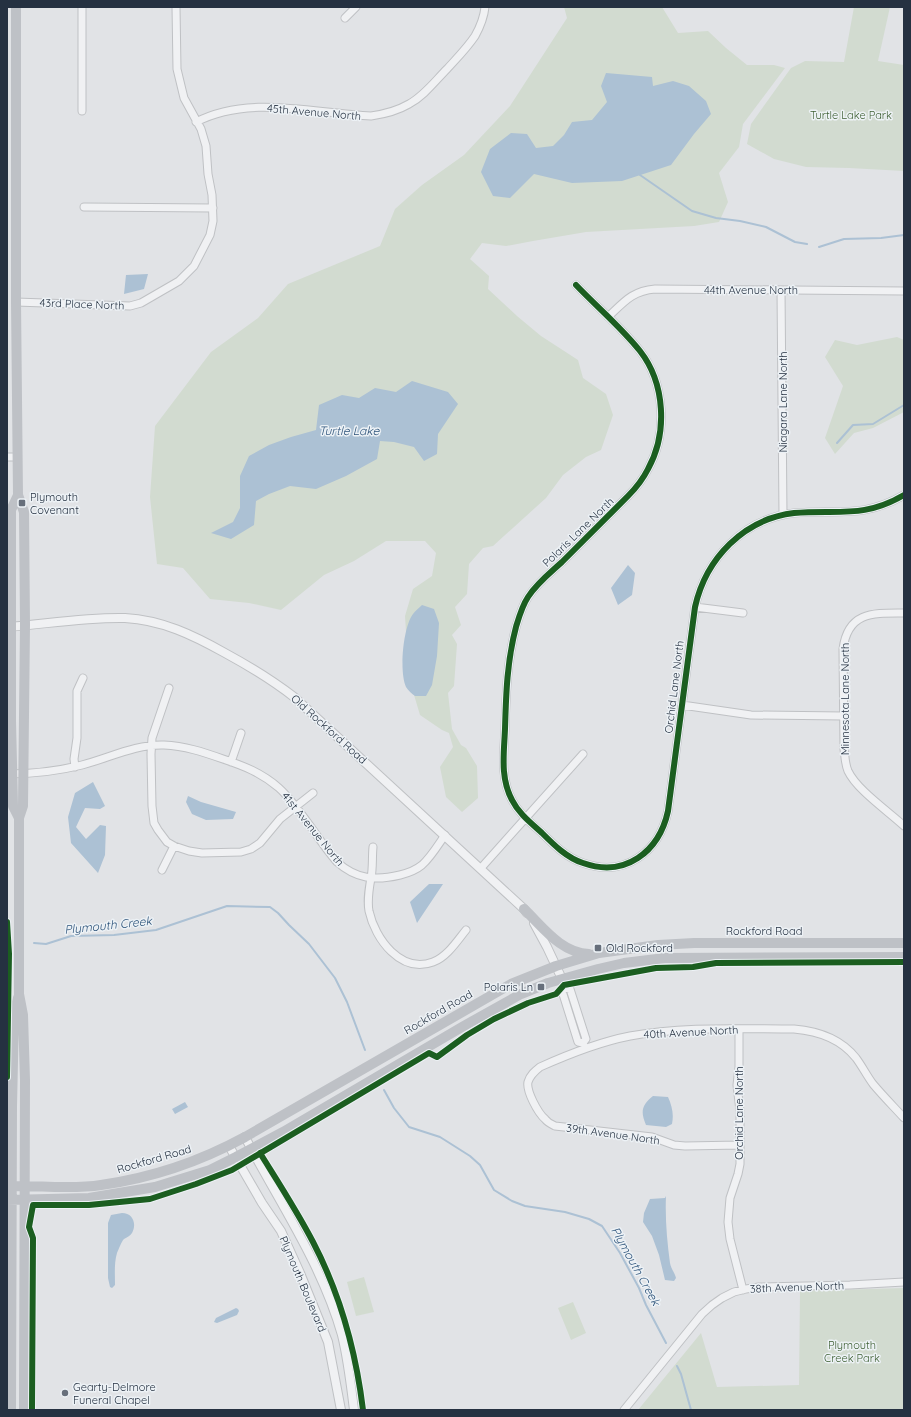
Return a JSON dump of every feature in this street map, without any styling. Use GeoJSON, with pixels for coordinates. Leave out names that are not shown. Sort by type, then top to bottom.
{"type":"FeatureCollection","features":[{"type":"Feature","properties":{"kind":"main road"},"geometry":{"type":"LineString","coordinates":[[16,7],[16,302],[12,457],[18,495],[24,512],[24,625],[13,806],[19,818],[19,994],[23,1015],[25,1093],[24,1410]]}},
{"type":"Feature","properties":{"kind":"main road"},"geometry":{"type":"LineString","coordinates":[[15,774],[11,720],[9,626],[11,510],[18,495]]}},
{"type":"Feature","properties":{"kind":"main road"},"geometry":{"type":"LineString","coordinates":[[524,909],[566,948],[581,954],[599,953]]}},
{"type":"Feature","properties":{"kind":"main road","name":"Rockford Road"},"geometry":{"type":"LineString","coordinates":[[9,1185],[77,1187],[137,1179],[178,1166],[229,1146],[511,984],[556,966],[599,953],[658,945],[694,943],[904,943]]}},
{"type":"Feature","properties":{"kind":"main road"},"geometry":{"type":"LineString","coordinates":[[9,1200],[89,1198],[135,1191],[183,1179],[210,1170],[283,1132],[511,1000],[542,986],[564,984],[598,969],[624,963],[665,958],[904,957]]}},
{"type":"Feature","properties":{"kind":"main road"},"geometry":{"type":"LineString","coordinates":[[11,1410],[9,1185],[14,1015],[19,994]]}},
{"type":"Feature","properties":{"kind":"street"},"geometry":{"type":"LineString","coordinates":[[82,7],[82,111]]}},
{"type":"Feature","properties":{"kind":"street","name":"43rd Place North"},"geometry":{"type":"LineString","coordinates":[[16,302],[130,306],[141,303],[179,281],[194,266],[210,235],[213,221],[213,208],[206,146],[201,129],[184,98],[177,69],[176,7]]}},
{"type":"Feature","properties":{"kind":"street"},"geometry":{"type":"LineString","coordinates":[[345,18],[356,7]]}},
{"type":"Feature","properties":{"kind":"street","name":"45th Avenue North"},"geometry":{"type":"LineString","coordinates":[[196,122],[216,113],[229,110],[270,107],[371,116],[398,110],[413,102],[426,91],[466,48],[481,24],[484,7]]}},
{"type":"Feature","properties":{"kind":"street"},"geometry":{"type":"LineString","coordinates":[[84,207],[213,208]]}},
{"type":"Feature","properties":{"kind":"street","name":"Polaris Lane North"},"geometry":{"type":"LineString","coordinates":[[525,818],[517,810],[507,789],[504,766],[506,683],[512,642],[519,617],[528,596],[535,587],[640,483],[656,452],[662,418],[656,384],[650,367],[641,352],[576,285]]}},
{"type":"Feature","properties":{"kind":"street","name":"44th Avenue North"},"geometry":{"type":"LineString","coordinates":[[608,317],[631,296],[646,290],[904,291]]}},
{"type":"Feature","properties":{"kind":"street","name":"Niagara Lane North"},"geometry":{"type":"LineString","coordinates":[[781,290],[783,515]]}},
{"type":"Feature","properties":{"kind":"street"},"geometry":{"type":"LineString","coordinates":[[783,515],[807,512],[844,513],[875,509],[904,495]]}},
{"type":"Feature","properties":{"kind":"street","name":"Orchid Lane North"},"geometry":{"type":"LineString","coordinates":[[525,818],[570,858],[594,866],[620,866],[643,855],[653,846],[666,824],[694,607],[703,580],[722,550],[736,538],[750,528],[766,520],[783,515]]}},
{"type":"Feature","properties":{"kind":"street"},"geometry":{"type":"LineString","coordinates":[[694,607],[743,613]]}},
{"type":"Feature","properties":{"kind":"street","name":"Minnesota Lane North"},"geometry":{"type":"LineString","coordinates":[[904,613],[870,614],[861,618],[848,631],[844,640],[843,649],[843,716],[845,760],[854,781],[904,826]]}},
{"type":"Feature","properties":{"kind":"street","name":"Old Rockford Road"},"geometry":{"type":"LineString","coordinates":[[9,626],[98,619],[126,618],[146,620],[185,632],[273,681],[294,697],[524,909],[537,928],[564,984],[570,989],[586,1039],[584,1046]]}},
{"type":"Feature","properties":{"kind":"street"},"geometry":{"type":"LineString","coordinates":[[75,767],[77,691],[83,678]]}},
{"type":"Feature","properties":{"kind":"street"},"geometry":{"type":"LineString","coordinates":[[169,688],[152,738],[152,806],[154,823],[162,837],[174,846],[189,851],[202,852],[241,852],[252,849],[260,843],[280,819],[313,793]]}},
{"type":"Feature","properties":{"kind":"street"},"geometry":{"type":"LineString","coordinates":[[682,705],[751,715],[843,716]]}},
{"type":"Feature","properties":{"kind":"street"},"geometry":{"type":"LineString","coordinates":[[231,762],[241,732]]}},
{"type":"Feature","properties":{"kind":"street","name":"41st Avenue North"},"geometry":{"type":"LineString","coordinates":[[15,774],[75,767],[127,751],[151,746],[181,746],[254,770],[267,778],[279,788],[296,807],[336,862],[356,875],[371,878],[390,877],[416,869],[423,864],[445,835]]}},
{"type":"Feature","properties":{"kind":"street"},"geometry":{"type":"LineString","coordinates":[[481,868],[583,754]]}},
{"type":"Feature","properties":{"kind":"street"},"geometry":{"type":"LineString","coordinates":[[162,870],[174,846]]}},
{"type":"Feature","properties":{"kind":"street"},"geometry":{"type":"LineString","coordinates":[[373,847],[368,898],[369,911],[373,924],[393,954],[401,959],[416,964],[433,962],[443,957],[466,930]]}},
{"type":"Feature","properties":{"kind":"street","name":"Orchid Lane North"},"geometry":{"type":"LineString","coordinates":[[739,1029],[739,1067],[737,1085],[740,1111],[740,1164],[730,1198],[728,1222],[730,1239],[743,1290]]}},
{"type":"Feature","properties":{"kind":"street","name":"40th Avenue North"},"geometry":{"type":"LineString","coordinates":[[539,1111],[529,1090],[528,1082],[531,1076],[540,1067],[584,1046],[620,1038],[667,1031],[779,1029],[808,1030],[821,1034],[845,1047],[855,1057],[872,1082],[904,1118]]}},
{"type":"Feature","properties":{"kind":"street","name":"39th Avenue North"},"geometry":{"type":"LineString","coordinates":[[539,1111],[548,1123],[556,1126],[652,1137],[685,1146],[740,1145]]}},
{"type":"Feature","properties":{"kind":"street","name":"Plymouth Boulevard"},"geometry":{"type":"LineString","coordinates":[[245,1138],[295,1225],[333,1309],[342,1335],[354,1410]]}},
{"type":"Feature","properties":{"kind":"street","name":"Plymouth Boulevard"},"geometry":{"type":"LineString","coordinates":[[229,1146],[245,1175],[281,1232],[300,1273],[328,1342],[342,1410]]}},
{"type":"Feature","properties":{"kind":"street","name":"38th Avenue North"},"geometry":{"type":"LineString","coordinates":[[624,1410],[702,1314],[722,1298],[743,1290],[759,1287],[865,1285],[904,1282]]}},
{"type":"Feature","properties":{"kind":"green space"},"geometry":{"type":"Polygon","coordinates":[[[564,7],[662,7],[678,33],[708,31],[747,65],[774,65],[785,68],[743,124],[739,147],[719,173],[728,202],[719,222],[694,226],[586,232],[506,246],[482,243],[470,259],[489,276],[488,289],[541,336],[578,360],[583,378],[606,394],[613,415],[601,450],[586,457],[563,475],[546,498],[493,546],[483,548],[469,564],[467,594],[455,607],[461,625],[452,635],[457,644],[454,686],[448,693],[452,729],[461,745],[466,748],[477,766],[478,798],[462,812],[446,797],[440,767],[453,747],[449,733],[420,715],[409,678],[405,616],[413,589],[432,576],[436,553],[425,541],[386,541],[354,561],[324,575],[281,610],[249,603],[210,599],[183,568],[157,564],[150,497],[155,426],[211,352],[258,318],[288,284],[380,246],[395,209],[422,185],[464,155],[510,106],[567,18],[564,7]]]}},
{"type":"Feature","properties":{"kind":"green space","name":"Turtle Lake Park"},"geometry":{"type":"Polygon","coordinates":[[[854,7],[890,7],[878,61],[904,65],[904,171],[806,167],[774,159],[747,144],[751,124],[791,68],[805,61],[844,62],[854,7]]]}},
{"type":"Feature","properties":{"kind":"green space"},"geometry":{"type":"Polygon","coordinates":[[[897,337],[904,340],[904,412],[873,428],[854,433],[835,454],[825,438],[843,386],[825,357],[835,340],[857,345],[897,337]]]}},
{"type":"Feature","properties":{"kind":"green space"},"geometry":{"type":"Polygon","coordinates":[[[364,1277],[374,1312],[356,1316],[347,1282],[364,1277]]]}},
{"type":"Feature","properties":{"kind":"green space","name":"Plymouth Creek Park"},"geometry":{"type":"Polygon","coordinates":[[[904,1288],[904,1410],[638,1410],[701,1333],[717,1387],[799,1385],[800,1291],[904,1288]]]}},
{"type":"Feature","properties":{"kind":"green space"},"geometry":{"type":"Polygon","coordinates":[[[573,1302],[586,1333],[571,1340],[558,1308],[573,1302]]]}},
{"type":"Feature","properties":{"kind":"water"},"geometry":{"type":"Polygon","coordinates":[[[606,73],[652,77],[653,86],[673,81],[689,86],[706,101],[711,114],[671,165],[622,181],[572,183],[534,174],[510,198],[493,196],[481,172],[490,149],[511,133],[527,134],[536,148],[553,146],[564,135],[572,122],[592,120],[607,102],[601,86],[606,73]]]}},
{"type":"Feature","properties":{"kind":"water"},"geometry":{"type":"Polygon","coordinates":[[[148,274],[144,289],[124,294],[126,275],[148,274]]]}},
{"type":"Feature","properties":{"kind":"water","name":"Turtle Lake"},"geometry":{"type":"Polygon","coordinates":[[[412,381],[448,392],[458,404],[438,434],[437,454],[424,461],[414,447],[394,442],[380,441],[377,459],[346,476],[316,489],[290,486],[256,501],[254,525],[231,539],[211,533],[233,522],[240,508],[240,476],[249,456],[269,445],[316,430],[319,405],[342,395],[359,398],[375,388],[396,392],[412,381]]]}},
{"type":"Feature","properties":{"kind":"water"},"geometry":{"type":"Polygon","coordinates":[[[628,565],[635,573],[632,595],[618,605],[611,588],[628,565]]]}},
{"type":"Feature","properties":{"kind":"water"},"geometry":{"type":"Polygon","coordinates":[[[422,605],[434,609],[439,623],[437,656],[432,685],[426,696],[415,696],[406,687],[404,680],[403,650],[410,620],[414,613],[422,605]]]}},
{"type":"Feature","properties":{"kind":"water"},"geometry":{"type":"Polygon","coordinates":[[[93,782],[105,806],[100,809],[85,808],[76,827],[86,839],[100,825],[106,826],[105,855],[98,873],[71,843],[68,817],[75,793],[93,782]]]}},
{"type":"Feature","properties":{"kind":"water"},"geometry":{"type":"Polygon","coordinates":[[[188,796],[201,802],[236,812],[233,819],[206,820],[192,814],[186,802],[188,796]]]}},
{"type":"Feature","properties":{"kind":"water"},"geometry":{"type":"Polygon","coordinates":[[[429,884],[443,884],[417,923],[410,902],[429,884]]]}},
{"type":"Feature","properties":{"kind":"water"},"geometry":{"type":"Polygon","coordinates":[[[653,1096],[668,1097],[672,1110],[672,1124],[666,1127],[646,1125],[643,1116],[643,1109],[646,1102],[653,1096]]]}},
{"type":"Feature","properties":{"kind":"water"},"geometry":{"type":"Polygon","coordinates":[[[185,1102],[188,1107],[175,1114],[172,1109],[185,1102]]]}},
{"type":"Feature","properties":{"kind":"water"},"geometry":{"type":"Polygon","coordinates":[[[666,1196],[667,1238],[670,1263],[676,1278],[674,1281],[665,1280],[659,1255],[652,1236],[643,1222],[644,1213],[650,1199],[665,1198],[666,1196]]]}},
{"type":"Feature","properties":{"kind":"water"},"geometry":{"type":"Polygon","coordinates":[[[126,1213],[131,1217],[134,1226],[132,1233],[123,1240],[117,1253],[115,1265],[115,1285],[112,1288],[110,1287],[108,1278],[108,1223],[111,1215],[126,1213]]]}},
{"type":"Feature","properties":{"kind":"water"},"geometry":{"type":"Polygon","coordinates":[[[236,1308],[239,1311],[237,1315],[217,1323],[214,1322],[216,1318],[236,1308]]]}},
{"type":"Feature","properties":{"kind":"waterway"},"geometry":{"type":"LineString","coordinates":[[640,175],[692,211],[716,218],[740,221],[766,227],[795,242],[807,244]]}},
{"type":"Feature","properties":{"kind":"waterway"},"geometry":{"type":"LineString","coordinates":[[819,247],[844,239],[881,238],[904,235]]}},
{"type":"Feature","properties":{"kind":"waterway"},"geometry":{"type":"LineString","coordinates":[[837,443],[853,425],[873,424],[904,405]]}},
{"type":"Feature","properties":{"kind":"waterway","name":"Plymouth Creek"},"geometry":{"type":"LineString","coordinates":[[34,943],[46,944],[71,936],[114,935],[156,930],[227,906],[270,907],[309,944],[335,978],[347,1002],[365,1050]]}},
{"type":"Feature","properties":{"kind":"waterway","name":"Plymouth Creek"},"geometry":{"type":"LineString","coordinates":[[384,1090],[394,1108],[409,1127],[440,1137],[470,1156],[480,1165],[494,1190],[512,1201],[525,1206],[565,1212],[589,1219],[602,1226],[620,1253],[666,1343]]}},
{"type":"Feature","properties":{"kind":"waterway","name":"Plymouth Creek"},"geometry":{"type":"LineString","coordinates":[[677,1366],[681,1374],[691,1410]]}},
{"type":"Feature","properties":{"kind":"cycle path"},"geometry":{"type":"LineString","coordinates":[[576,285],[625,334],[640,351],[648,364],[655,378],[659,393],[661,424],[659,440],[654,455],[642,480],[637,487],[532,592],[526,600],[521,612],[513,640],[509,665],[506,703],[504,756],[504,774],[508,792],[522,814],[566,854],[583,863],[598,867],[613,867],[626,864],[638,858],[657,839],[668,811],[695,607],[700,589],[708,572],[718,557],[730,544],[744,532],[759,523],[776,517],[794,513],[850,512],[863,510],[876,507],[904,495]]}},
{"type":"Feature","properties":{"kind":"cycle path"},"geometry":{"type":"LineString","coordinates":[[7,922],[9,954],[7,1077]]}},
{"type":"Feature","properties":{"kind":"cycle path"},"geometry":{"type":"LineString","coordinates":[[32,1410],[33,1238],[29,1227],[33,1205],[89,1205],[150,1199],[232,1170],[429,1053],[437,1057],[467,1035],[494,1019],[528,1003],[556,994],[564,985],[656,968],[693,967],[716,963],[904,962]]}},
{"type":"Feature","properties":{"kind":"cycle path"},"geometry":{"type":"LineString","coordinates":[[260,1153],[307,1230],[323,1262],[346,1324],[356,1367],[363,1410]]}},
{"type":"Feature","properties":{"kind":"place","name":"Plymouth Covenant"},"geometry":{"type":"Point","coordinates":[22,503]}},
{"type":"Feature","properties":{"kind":"place","name":"Old Rockford"},"geometry":{"type":"Point","coordinates":[598,948]}},
{"type":"Feature","properties":{"kind":"place","name":"Polaris Ln"},"geometry":{"type":"Point","coordinates":[541,987]}},
{"type":"Feature","properties":{"kind":"place","name":"Gearty-Delmore Funeral Chapel"},"geometry":{"type":"Point","coordinates":[65,1393]}}]}
